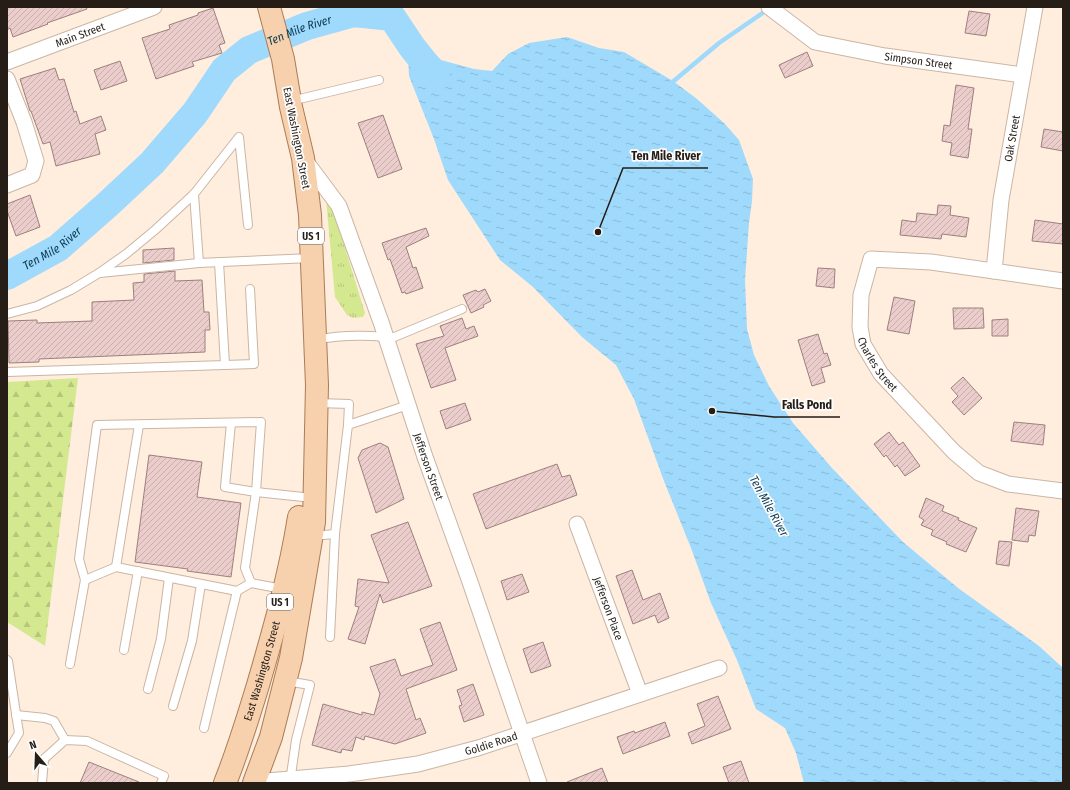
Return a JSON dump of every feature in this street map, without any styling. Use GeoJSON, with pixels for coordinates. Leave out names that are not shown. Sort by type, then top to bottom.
{"type":"FeatureCollection","features":[{"type":"Feature","properties":{"kind":"main road","name":"East Washington Street"},"geometry":{"type":"LineString","coordinates":[[254,782],[271,737],[291,658],[314,522],[316,409],[310,215],[303,158],[272,11]]}},
{"type":"Feature","properties":{"kind":"main road","name":"East Washington Street"},"geometry":{"type":"LineString","coordinates":[[225,783],[236,756],[265,661],[296,539],[316,409]]}},
{"type":"Feature","properties":{"kind":"street","name":"Main Street"},"geometry":{"type":"LineString","coordinates":[[7,62],[124,12],[154,7]]}},
{"type":"Feature","properties":{"kind":"street","name":"Simpson Street"},"geometry":{"type":"LineString","coordinates":[[769,7],[815,42],[885,56],[1022,75]]}},
{"type":"Feature","properties":{"kind":"street","name":"Oak Street"},"geometry":{"type":"LineString","coordinates":[[994,271],[1001,200],[1035,7]]}},
{"type":"Feature","properties":{"kind":"street"},"geometry":{"type":"LineString","coordinates":[[7,79],[24,122],[36,161],[32,175],[7,185]]}},
{"type":"Feature","properties":{"kind":"street","name":"Jefferson Street"},"geometry":{"type":"LineString","coordinates":[[303,158],[339,206],[539,783]]}},
{"type":"Feature","properties":{"kind":"street","name":"Charles Street"},"geometry":{"type":"LineString","coordinates":[[994,271],[931,262],[871,259],[861,296],[860,327],[863,344],[881,374],[954,452],[978,473],[1008,484],[1063,491]]}},
{"type":"Feature","properties":{"kind":"street"},"geometry":{"type":"LineString","coordinates":[[994,271],[1063,281]]}},
{"type":"Feature","properties":{"kind":"street","name":"Jefferson Place"},"geometry":{"type":"LineString","coordinates":[[577,524],[640,694]]}},
{"type":"Feature","properties":{"kind":"street","name":"Goldie Road"},"geometry":{"type":"LineString","coordinates":[[254,782],[290,781],[418,764],[478,748],[522,734],[719,668]]}},
{"type":"Feature","properties":{"kind":"lane"},"geometry":{"type":"LineString","coordinates":[[290,101],[379,80]]}},
{"type":"Feature","properties":{"kind":"lane"},"geometry":{"type":"LineString","coordinates":[[7,314],[37,306],[71,290],[99,273],[155,230],[194,194],[239,137],[248,225]]}},
{"type":"Feature","properties":{"kind":"lane"},"geometry":{"type":"LineString","coordinates":[[194,194],[198,263]]}},
{"type":"Feature","properties":{"kind":"lane"},"geometry":{"type":"LineString","coordinates":[[99,273],[198,263],[312,258]]}},
{"type":"Feature","properties":{"kind":"lane"},"geometry":{"type":"LineString","coordinates":[[219,262],[225,365]]}},
{"type":"Feature","properties":{"kind":"lane"},"geometry":{"type":"LineString","coordinates":[[7,372],[254,364],[250,289]]}},
{"type":"Feature","properties":{"kind":"lane"},"geometry":{"type":"LineString","coordinates":[[315,340],[359,335],[386,338],[462,309]]}},
{"type":"Feature","properties":{"kind":"lane"},"geometry":{"type":"LineString","coordinates":[[316,409],[349,404],[336,534],[330,637]]}},
{"type":"Feature","properties":{"kind":"lane"},"geometry":{"type":"LineString","coordinates":[[348,424],[408,405]]}},
{"type":"Feature","properties":{"kind":"lane"},"geometry":{"type":"LineString","coordinates":[[70,664],[85,580],[79,559],[97,425],[261,422],[256,492],[245,568],[251,583]]}},
{"type":"Feature","properties":{"kind":"lane"},"geometry":{"type":"LineString","coordinates":[[231,423],[225,487],[302,497]]}},
{"type":"Feature","properties":{"kind":"lane"},"geometry":{"type":"LineString","coordinates":[[116,567],[139,425]]}},
{"type":"Feature","properties":{"kind":"lane"},"geometry":{"type":"LineString","coordinates":[[311,536],[336,534]]}},
{"type":"Feature","properties":{"kind":"lane"},"geometry":{"type":"LineString","coordinates":[[85,580],[116,567],[237,591],[251,583],[283,589]]}},
{"type":"Feature","properties":{"kind":"lane"},"geometry":{"type":"LineString","coordinates":[[124,650],[138,571]]}},
{"type":"Feature","properties":{"kind":"lane"},"geometry":{"type":"LineString","coordinates":[[148,688],[161,639],[169,578]]}},
{"type":"Feature","properties":{"kind":"lane"},"geometry":{"type":"LineString","coordinates":[[172,706],[192,642],[201,584]]}},
{"type":"Feature","properties":{"kind":"lane"},"geometry":{"type":"LineString","coordinates":[[204,728],[237,591]]}},
{"type":"Feature","properties":{"kind":"lane"},"geometry":{"type":"LineString","coordinates":[[7,660],[19,733],[7,753]]}},
{"type":"Feature","properties":{"kind":"lane"},"geometry":{"type":"LineString","coordinates":[[285,681],[310,685],[296,740],[290,781]]}},
{"type":"Feature","properties":{"kind":"lane"},"geometry":{"type":"LineString","coordinates":[[16,714],[45,718],[54,721],[65,740]]}},
{"type":"Feature","properties":{"kind":"lane"},"geometry":{"type":"LineString","coordinates":[[42,783],[44,759],[65,740],[87,741],[164,776],[161,783]]}},
{"type":"Feature","properties":{"kind":"green space"},"geometry":{"type":"Polygon","coordinates":[[[326,199],[330,199],[365,313],[363,317],[353,318],[347,315],[335,297],[326,199]]]}},
{"type":"Feature","properties":{"kind":"green space"},"geometry":{"type":"Polygon","coordinates":[[[78,378],[45,646],[7,622],[7,382],[78,378]]]}},
{"type":"Feature","properties":{"kind":"water"},"geometry":{"type":"Polygon","coordinates":[[[567,37],[599,48],[624,52],[673,81],[697,99],[724,123],[739,140],[753,179],[745,280],[747,329],[754,355],[769,386],[793,423],[832,468],[903,542],[958,588],[1039,646],[1063,668],[1063,783],[804,783],[796,753],[785,728],[756,709],[737,660],[711,603],[634,399],[616,365],[582,337],[533,287],[500,260],[448,180],[434,139],[409,76],[408,53],[412,47],[421,40],[441,60],[474,69],[492,71],[508,54],[529,43],[567,37]]]}},
{"type":"Feature","properties":{"kind":"building"},"geometry":{"type":"Polygon","coordinates":[[[7,7],[86,7],[87,9],[13,37],[10,28],[7,30],[7,7]]]}},
{"type":"Feature","properties":{"kind":"building"},"geometry":{"type":"Polygon","coordinates":[[[213,8],[225,43],[219,45],[222,53],[192,62],[194,66],[156,79],[142,38],[170,29],[169,25],[213,8]]]}},
{"type":"Feature","properties":{"kind":"building"},"geometry":{"type":"Polygon","coordinates":[[[969,11],[990,14],[986,36],[965,33],[969,11]]]}},
{"type":"Feature","properties":{"kind":"building"},"geometry":{"type":"Polygon","coordinates":[[[807,52],[813,66],[785,78],[779,65],[807,52]]]}},
{"type":"Feature","properties":{"kind":"building"},"geometry":{"type":"Polygon","coordinates":[[[120,61],[127,81],[101,90],[94,70],[120,61]]]}},
{"type":"Feature","properties":{"kind":"building"},"geometry":{"type":"Polygon","coordinates":[[[55,68],[59,80],[64,79],[74,112],[76,111],[80,124],[101,116],[106,130],[95,134],[100,154],[56,166],[50,142],[43,144],[30,111],[20,79],[55,68]]]}},
{"type":"Feature","properties":{"kind":"building"},"geometry":{"type":"Polygon","coordinates":[[[956,85],[974,88],[968,129],[972,129],[968,158],[950,155],[952,143],[942,141],[944,125],[950,126],[956,85]]]}},
{"type":"Feature","properties":{"kind":"building"},"geometry":{"type":"Polygon","coordinates":[[[383,115],[402,169],[378,178],[358,123],[383,115]]]}},
{"type":"Feature","properties":{"kind":"building"},"geometry":{"type":"Polygon","coordinates":[[[1044,129],[1063,132],[1063,151],[1041,147],[1044,129]]]}},
{"type":"Feature","properties":{"kind":"building"},"geometry":{"type":"Polygon","coordinates":[[[30,195],[40,227],[16,236],[7,211],[7,204],[30,195]]]}},
{"type":"Feature","properties":{"kind":"building"},"geometry":{"type":"Polygon","coordinates":[[[938,205],[951,206],[950,215],[969,218],[966,237],[942,234],[941,239],[900,235],[902,220],[916,222],[917,213],[937,215],[938,205]]]}},
{"type":"Feature","properties":{"kind":"building"},"geometry":{"type":"Polygon","coordinates":[[[1035,220],[1063,224],[1063,244],[1032,241],[1035,220]]]}},
{"type":"Feature","properties":{"kind":"building"},"geometry":{"type":"Polygon","coordinates":[[[426,228],[429,236],[406,247],[413,268],[416,267],[423,288],[406,294],[405,292],[402,293],[390,259],[388,260],[382,243],[426,228]]]}},
{"type":"Feature","properties":{"kind":"building"},"geometry":{"type":"Polygon","coordinates":[[[174,248],[174,260],[143,263],[143,250],[174,248]]]}},
{"type":"Feature","properties":{"kind":"building"},"geometry":{"type":"Polygon","coordinates":[[[818,268],[835,269],[834,288],[816,286],[818,268]]]}},
{"type":"Feature","properties":{"kind":"building"},"geometry":{"type":"Polygon","coordinates":[[[175,271],[175,281],[202,280],[204,312],[209,312],[210,330],[205,330],[205,352],[39,359],[39,362],[9,363],[8,321],[37,320],[37,323],[92,321],[92,302],[134,300],[133,283],[144,282],[144,274],[175,271]]]}},
{"type":"Feature","properties":{"kind":"building"},"geometry":{"type":"Polygon","coordinates":[[[485,289],[491,301],[483,305],[484,307],[471,313],[463,295],[476,290],[478,292],[485,289]]]}},
{"type":"Feature","properties":{"kind":"building"},"geometry":{"type":"Polygon","coordinates":[[[894,297],[915,301],[909,334],[887,330],[894,297]]]}},
{"type":"Feature","properties":{"kind":"building"},"geometry":{"type":"Polygon","coordinates":[[[953,308],[983,308],[984,328],[954,329],[953,308]]]}},
{"type":"Feature","properties":{"kind":"building"},"geometry":{"type":"Polygon","coordinates":[[[462,318],[466,329],[474,326],[478,336],[445,348],[456,380],[431,388],[416,344],[444,336],[440,326],[462,318]]]}},
{"type":"Feature","properties":{"kind":"building"},"geometry":{"type":"Polygon","coordinates":[[[1008,319],[1008,336],[992,336],[992,320],[1008,319]]]}},
{"type":"Feature","properties":{"kind":"building"},"geometry":{"type":"Polygon","coordinates":[[[818,334],[824,354],[827,353],[831,365],[821,368],[825,382],[812,386],[798,340],[818,334]]]}},
{"type":"Feature","properties":{"kind":"building"},"geometry":{"type":"Polygon","coordinates":[[[963,377],[982,398],[964,415],[952,402],[958,396],[951,388],[963,377]]]}},
{"type":"Feature","properties":{"kind":"building"},"geometry":{"type":"Polygon","coordinates":[[[465,403],[471,420],[446,429],[440,411],[465,403]]]}},
{"type":"Feature","properties":{"kind":"building"},"geometry":{"type":"Polygon","coordinates":[[[1014,422],[1045,425],[1043,445],[1011,441],[1014,422]]]}},
{"type":"Feature","properties":{"kind":"building"},"geometry":{"type":"Polygon","coordinates":[[[889,432],[899,445],[903,442],[920,466],[905,476],[897,465],[895,467],[886,455],[884,457],[874,444],[889,432]]]}},
{"type":"Feature","properties":{"kind":"building"},"geometry":{"type":"Polygon","coordinates":[[[380,443],[388,447],[404,499],[376,513],[358,458],[362,450],[380,443]]]}},
{"type":"Feature","properties":{"kind":"building"},"geometry":{"type":"Polygon","coordinates":[[[149,455],[202,462],[197,497],[241,503],[231,577],[187,571],[188,569],[135,562],[149,455]]]}},
{"type":"Feature","properties":{"kind":"building"},"geometry":{"type":"Polygon","coordinates":[[[557,464],[562,477],[570,475],[577,495],[486,529],[473,494],[557,464]]]}},
{"type":"Feature","properties":{"kind":"building"},"geometry":{"type":"Polygon","coordinates":[[[926,498],[944,506],[942,511],[977,528],[966,552],[946,544],[947,542],[931,535],[933,530],[921,525],[924,520],[919,517],[926,498]]]}},
{"type":"Feature","properties":{"kind":"building"},"geometry":{"type":"Polygon","coordinates":[[[1016,508],[1039,511],[1035,536],[1029,535],[1028,542],[1012,540],[1016,508]]]}},
{"type":"Feature","properties":{"kind":"building"},"geometry":{"type":"Polygon","coordinates":[[[408,522],[432,586],[383,603],[380,594],[365,644],[348,639],[359,607],[355,606],[358,579],[389,583],[371,535],[408,522]]]}},
{"type":"Feature","properties":{"kind":"building"},"geometry":{"type":"Polygon","coordinates":[[[999,541],[1012,542],[1009,566],[996,564],[999,541]]]}},
{"type":"Feature","properties":{"kind":"building"},"geometry":{"type":"Polygon","coordinates":[[[632,570],[643,600],[660,593],[669,618],[658,623],[655,615],[633,624],[616,576],[632,570]]]}},
{"type":"Feature","properties":{"kind":"building"},"geometry":{"type":"Polygon","coordinates":[[[522,574],[529,592],[507,600],[501,581],[522,574]]]}},
{"type":"Feature","properties":{"kind":"building"},"geometry":{"type":"Polygon","coordinates":[[[440,622],[457,670],[406,689],[416,720],[420,718],[426,733],[395,744],[365,736],[364,740],[356,737],[352,751],[342,749],[341,753],[312,745],[323,704],[362,715],[362,712],[374,715],[380,694],[370,667],[395,659],[401,676],[433,665],[420,629],[440,622]]]}},
{"type":"Feature","properties":{"kind":"building"},"geometry":{"type":"Polygon","coordinates":[[[543,642],[551,666],[531,673],[523,649],[543,642]]]}},
{"type":"Feature","properties":{"kind":"building"},"geometry":{"type":"Polygon","coordinates":[[[473,684],[484,715],[464,722],[459,706],[462,705],[457,690],[473,684]]]}},
{"type":"Feature","properties":{"kind":"building"},"geometry":{"type":"Polygon","coordinates":[[[718,696],[731,729],[692,744],[688,733],[705,726],[697,704],[718,696]]]}},
{"type":"Feature","properties":{"kind":"building"},"geometry":{"type":"Polygon","coordinates":[[[665,722],[670,736],[623,754],[617,737],[634,731],[635,733],[665,722]]]}},
{"type":"Feature","properties":{"kind":"building"},"geometry":{"type":"Polygon","coordinates":[[[741,761],[749,783],[729,783],[723,767],[741,761]]]}},
{"type":"Feature","properties":{"kind":"building"},"geometry":{"type":"Polygon","coordinates":[[[89,762],[139,782],[139,783],[80,783],[89,762]]]}},
{"type":"Feature","properties":{"kind":"building"},"geometry":{"type":"Polygon","coordinates":[[[602,768],[608,783],[567,783],[567,782],[602,768]]]}},
{"type":"Feature","properties":{"kind":"waterway"},"geometry":{"type":"LineString","coordinates":[[669,85],[719,43],[764,12]]}},
{"type":"Feature","properties":{"kind":"waterway","name":"Ten Mile River"},"geometry":{"type":"LineString","coordinates":[[7,276],[58,248],[152,163],[195,113],[224,70],[249,50],[307,26],[354,13],[392,17],[412,47],[436,77]]}},
{"type":"Feature","properties":{"kind":"place","name":"Ten Mile River"},"geometry":{"type":"Point","coordinates":[598,232]}},
{"type":"Feature","properties":{"kind":"place","name":"Falls Pond"},"geometry":{"type":"Point","coordinates":[712,411]}}]}
